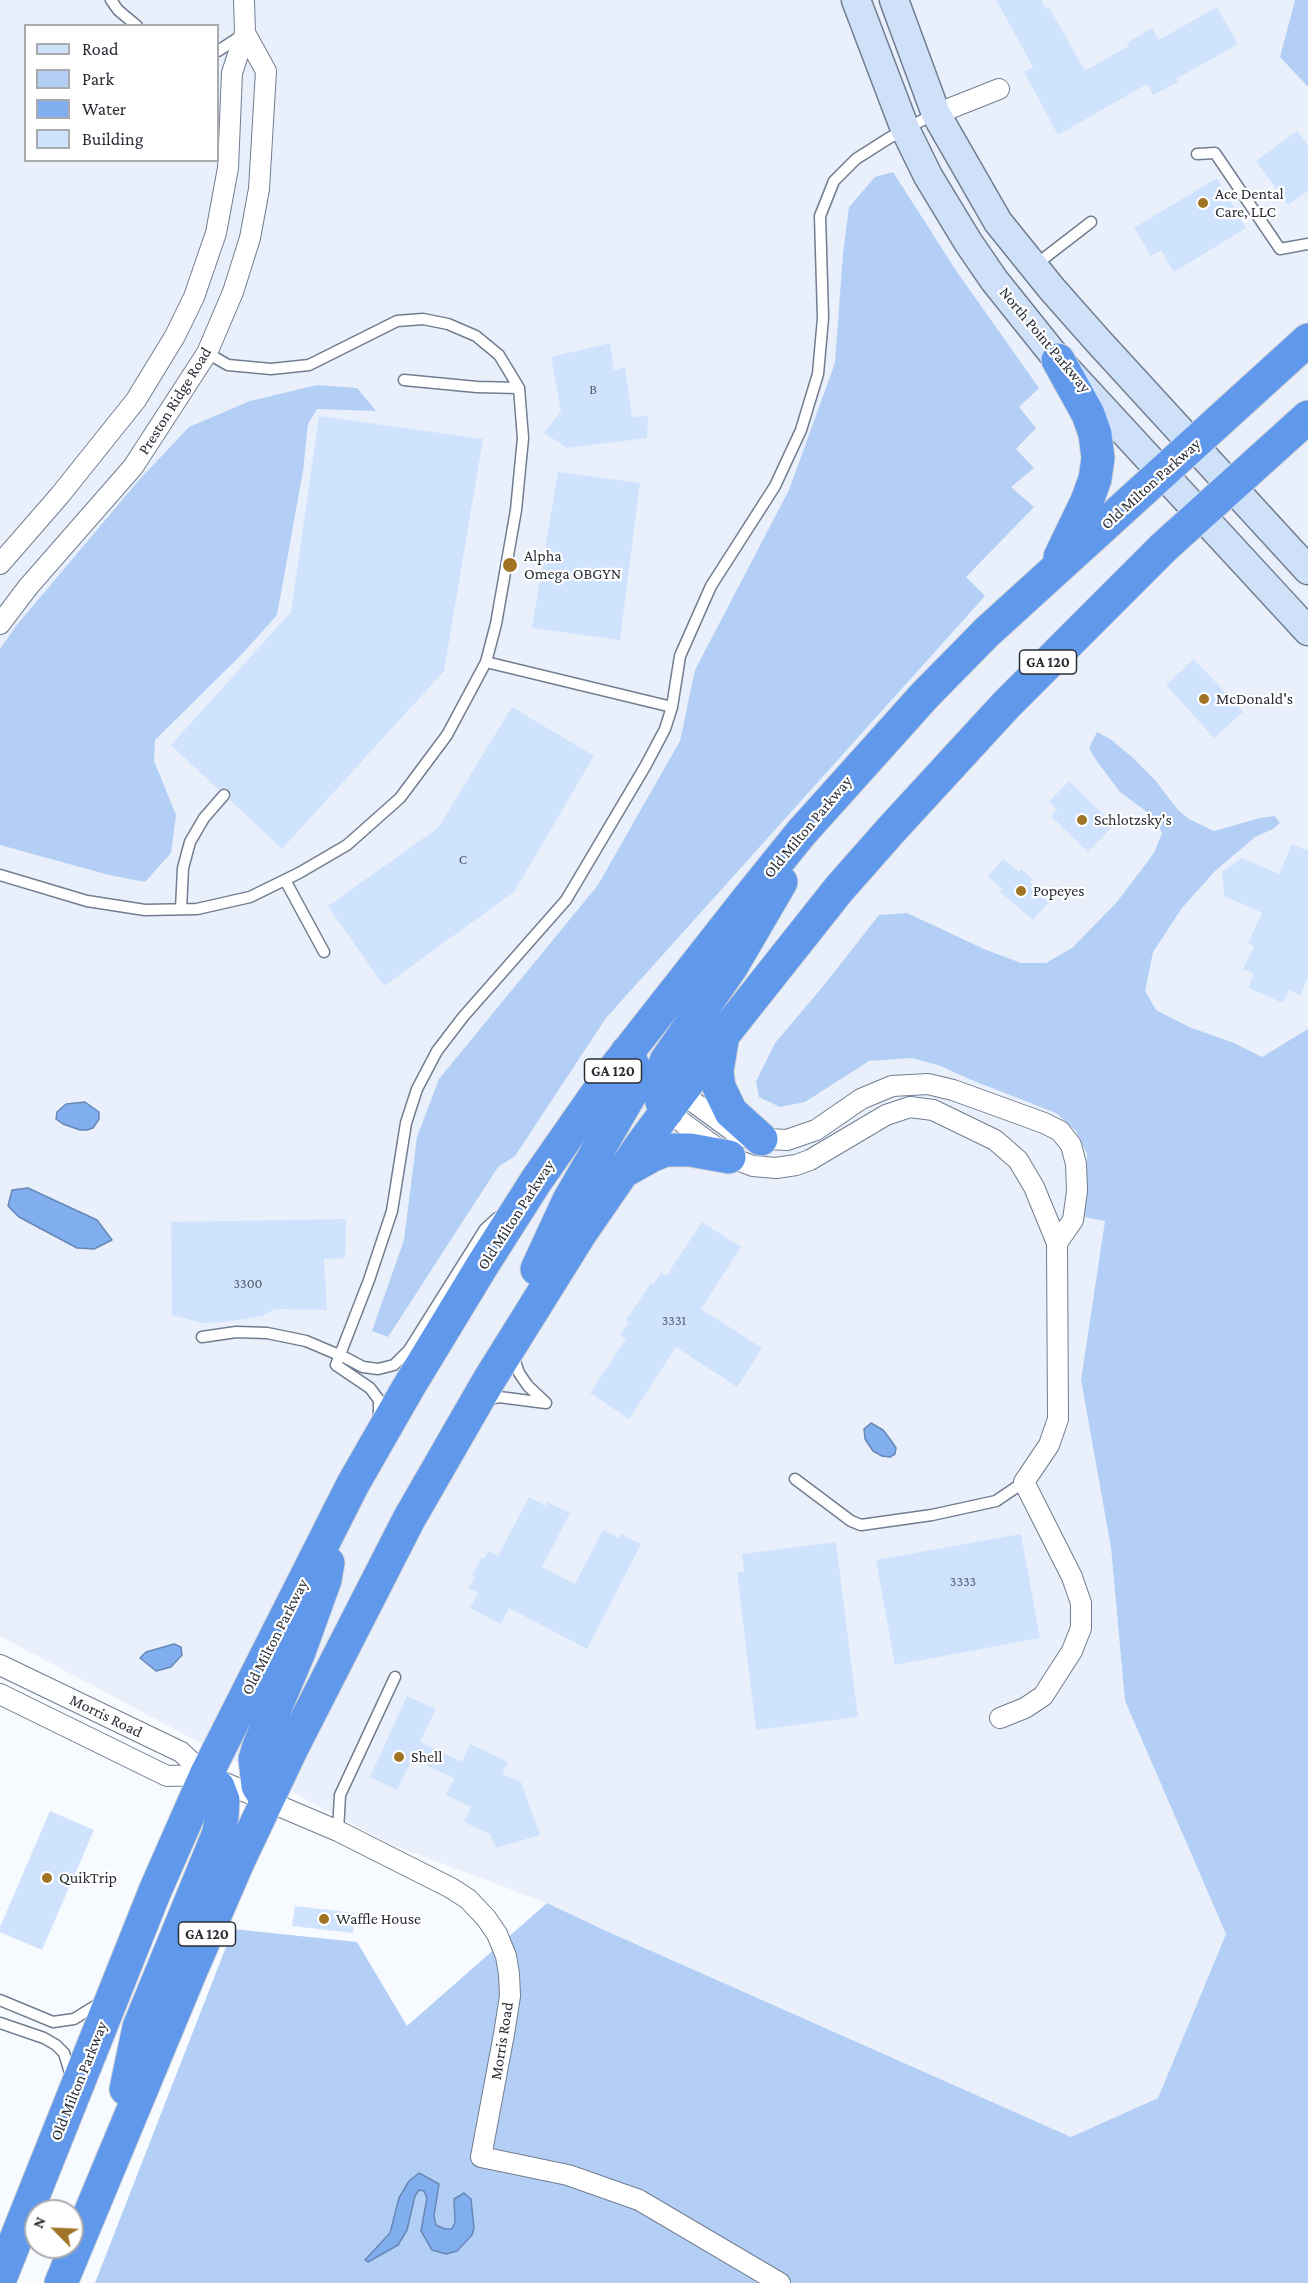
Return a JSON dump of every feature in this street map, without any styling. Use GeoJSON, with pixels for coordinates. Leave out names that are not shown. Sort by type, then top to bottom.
{"type":"FeatureCollection","features":[{"type":"Feature","properties":{"kind":"highway","name":"Old Milton Parkway"},"geometry":{"type":"LineString","coordinates":[[61,2283],[230,1882],[267,1800],[371,1590],[475,1404],[580,1234],[622,1173],[647,1082],[801,833],[925,695],[987,632],[1308,340]]}},
{"type":"Feature","properties":{"kind":"highway"},"geometry":{"type":"LineString","coordinates":[[1052,574],[1087,501],[1095,479],[1098,458],[1095,435],[1088,414],[1058,360]]}},
{"type":"Feature","properties":{"kind":"highway","name":"Old Milton Parkway"},"geometry":{"type":"LineString","coordinates":[[0,2278],[115,1992],[206,1775],[337,1514],[367,1460],[476,1276],[536,1181],[647,1082],[724,1034],[840,889],[954,758],[1200,513],[1308,417]]}},
{"type":"Feature","properties":{"kind":"highway"},"geometry":{"type":"LineString","coordinates":[[724,1034],[717,1071],[719,1087],[731,1112],[761,1139]]}},
{"type":"Feature","properties":{"kind":"highway"},"geometry":{"type":"LineString","coordinates":[[518,1333],[536,1271],[569,1200],[647,1082]]}},
{"type":"Feature","properties":{"kind":"highway"},"geometry":{"type":"LineString","coordinates":[[622,1173],[666,1150],[690,1150],[729,1156]]}},
{"type":"Feature","properties":{"kind":"highway"},"geometry":{"type":"LineString","coordinates":[[267,1800],[258,1786],[255,1759],[326,1580],[337,1514]]}},
{"type":"Feature","properties":{"kind":"highway"},"geometry":{"type":"LineString","coordinates":[[108,2172],[139,2028],[164,1961],[218,1835],[223,1800],[218,1787],[206,1775]]}},
{"type":"Feature","properties":{"kind":"highway"},"geometry":{"type":"LineString","coordinates":[[77,2283],[117,2182],[150,2070]]}},
{"type":"Feature","properties":{"kind":"street","name":"Preston Ridge Road"},"geometry":{"type":"LineString","coordinates":[[0,564],[60,495],[136,400],[175,336],[194,297],[216,233],[228,168],[232,73],[244,33],[244,0]]}},
{"type":"Feature","properties":{"kind":"street","name":"North Point Parkway"},"geometry":{"type":"LineString","coordinates":[[856,0],[905,129],[928,176],[968,242],[1058,360],[1308,631]]}},
{"type":"Feature","properties":{"kind":"street"},"geometry":{"type":"LineString","coordinates":[[894,0],[936,114],[998,222],[1098,341],[1308,570]]}},
{"type":"Feature","properties":{"kind":"street","name":"Preston Ridge Road"},"geometry":{"type":"LineString","coordinates":[[0,624],[28,587],[133,467],[207,353],[233,292],[250,238],[259,189],[266,71],[244,33]]}},
{"type":"Feature","properties":{"kind":"street"},"geometry":{"type":"LineString","coordinates":[[936,114],[999,88]]}},
{"type":"Feature","properties":{"kind":"street"},"geometry":{"type":"LineString","coordinates":[[647,1082],[740,1136],[761,1139],[787,1140],[816,1130],[861,1099],[892,1086],[928,1084],[952,1090],[1044,1123],[1060,1131],[1071,1145],[1076,1164],[1077,1191],[1073,1220],[1057,1243]]}},
{"type":"Feature","properties":{"kind":"street"},"geometry":{"type":"LineString","coordinates":[[647,1082],[729,1156],[753,1166],[796,1165],[810,1160],[886,1115],[910,1107],[933,1110],[995,1140],[1018,1160],[1034,1187],[1057,1243],[1058,1419],[1049,1445],[1024,1482],[1072,1577],[1082,1603],[1082,1628],[1072,1651],[1043,1696],[1026,1708],[1000,1718]]}},
{"type":"Feature","properties":{"kind":"street","name":"Morris Road"},"geometry":{"type":"LineString","coordinates":[[0,1665],[181,1752],[206,1775],[338,1831],[451,1888],[468,1899],[486,1918],[496,1934],[506,1956],[509,1974],[510,1996],[481,2157],[568,2175],[639,2200],[780,2283]]}},
{"type":"Feature","properties":{"kind":"street","name":"Morris Road"},"geometry":{"type":"LineString","coordinates":[[0,1694],[167,1776],[206,1775]]}},
{"type":"Feature","properties":{"kind":"lane"},"geometry":{"type":"LineString","coordinates":[[111,0],[134,24]]}},
{"type":"Feature","properties":{"kind":"lane"},"geometry":{"type":"LineString","coordinates":[[219,50],[244,33]]}},
{"type":"Feature","properties":{"kind":"lane"},"geometry":{"type":"LineString","coordinates":[[338,1360],[369,1280],[392,1211],[406,1123],[417,1089],[437,1051],[463,1017],[566,900],[646,765],[665,729],[672,707],[680,656],[711,586],[775,486],[801,430],[818,374],[823,318],[820,216],[834,181],[856,159],[905,129],[936,114]]}},
{"type":"Feature","properties":{"kind":"lane"},"geometry":{"type":"LineString","coordinates":[[1197,154],[1215,153],[1280,249],[1308,244]]}},
{"type":"Feature","properties":{"kind":"lane"},"geometry":{"type":"LineString","coordinates":[[1034,266],[1091,222]]}},
{"type":"Feature","properties":{"kind":"lane"},"geometry":{"type":"LineString","coordinates":[[0,875],[87,901],[145,910],[197,909],[250,897],[347,845],[400,798],[447,735],[486,662],[496,624],[516,510],[523,438],[519,388],[499,355],[476,336],[448,324],[423,319],[397,321],[309,365],[271,369],[228,365],[207,353]]}},
{"type":"Feature","properties":{"kind":"lane"},"geometry":{"type":"LineString","coordinates":[[405,380],[477,387],[519,388]]}},
{"type":"Feature","properties":{"kind":"lane"},"geometry":{"type":"LineString","coordinates":[[486,662],[672,707]]}},
{"type":"Feature","properties":{"kind":"lane"},"geometry":{"type":"LineString","coordinates":[[181,909],[183,868],[190,842],[204,818],[224,795]]}},
{"type":"Feature","properties":{"kind":"lane"},"geometry":{"type":"LineString","coordinates":[[285,880],[324,952]]}},
{"type":"Feature","properties":{"kind":"lane"},"geometry":{"type":"LineString","coordinates":[[338,1360],[378,1369],[394,1365],[409,1350],[485,1229],[536,1181]]}},
{"type":"Feature","properties":{"kind":"lane"},"geometry":{"type":"LineString","coordinates":[[202,1337],[236,1332],[267,1333],[306,1341],[338,1360],[370,1388],[379,1400],[380,1415],[367,1460]]}},
{"type":"Feature","properties":{"kind":"lane"},"geometry":{"type":"LineString","coordinates":[[475,1404],[499,1397],[546,1403],[528,1386],[519,1373],[518,1333]]}},
{"type":"Feature","properties":{"kind":"lane"},"geometry":{"type":"LineString","coordinates":[[795,1479],[850,1521],[861,1525],[932,1515],[996,1501],[1024,1482]]}},
{"type":"Feature","properties":{"kind":"lane"},"geometry":{"type":"LineString","coordinates":[[338,1831],[340,1795],[395,1677]]}},
{"type":"Feature","properties":{"kind":"lane"},"geometry":{"type":"LineString","coordinates":[[0,2000],[48,2021],[60,2023],[82,2015],[115,1992]]}},
{"type":"Feature","properties":{"kind":"lane"},"geometry":{"type":"LineString","coordinates":[[0,2023],[44,2038],[59,2048],[68,2061],[71,2076],[70,2102]]}},
{"type":"Feature","properties":{"kind":"shaded area"},"geometry":{"type":"Polygon","coordinates":[[[0,0],[1295,0],[1280,57],[1308,87],[1308,1029],[1108,1203],[1081,1380],[1111,1548],[1125,1701],[1226,1934],[1158,2098],[1071,2137],[547,1903],[390,1844],[0,1636],[0,0]]]}},
{"type":"Feature","properties":{"kind":"green space"},"geometry":{"type":"Polygon","coordinates":[[[1295,0],[1308,0],[1308,87],[1280,57],[1295,0]]]}},
{"type":"Feature","properties":{"kind":"green space"},"geometry":{"type":"Polygon","coordinates":[[[893,172],[957,272],[1039,388],[1019,407],[1036,428],[1016,449],[1034,468],[1011,487],[1034,507],[966,577],[985,596],[606,1018],[515,1156],[498,1167],[388,1337],[372,1331],[404,1240],[417,1137],[439,1079],[598,885],[680,741],[695,670],[789,490],[835,363],[843,253],[849,207],[875,177],[893,172]]]}},
{"type":"Feature","properties":{"kind":"green space"},"geometry":{"type":"Polygon","coordinates":[[[317,385],[357,388],[376,411],[317,409],[308,424],[303,471],[277,615],[242,654],[155,740],[154,761],[176,815],[171,853],[145,882],[109,875],[0,845],[0,649],[16,626],[139,480],[189,427],[250,401],[317,385]]]}},
{"type":"Feature","properties":{"kind":"green space"},"geometry":{"type":"Polygon","coordinates":[[[1097,732],[1110,739],[1132,757],[1155,780],[1178,810],[1189,819],[1214,831],[1275,816],[1280,823],[1273,829],[1255,837],[1215,871],[1182,908],[1153,952],[1145,991],[1156,1010],[1189,1027],[1234,1043],[1262,1057],[1308,1029],[1308,2283],[95,2283],[233,1929],[357,1942],[407,2026],[547,1903],[1071,2137],[1158,2098],[1226,1934],[1125,1701],[1111,1548],[1081,1380],[1105,1221],[1084,1217],[1087,1192],[1087,1154],[1076,1131],[1056,1113],[938,1065],[911,1058],[869,1061],[805,1102],[780,1107],[759,1097],[756,1082],[775,1043],[879,915],[907,913],[984,949],[1021,963],[1046,963],[1072,948],[1117,902],[1154,853],[1162,833],[1151,815],[1120,792],[1096,760],[1089,748],[1097,732]]]}},
{"type":"Feature","properties":{"kind":"water"},"geometry":{"type":"Polygon","coordinates":[[[85,1102],[99,1112],[99,1119],[93,1128],[80,1130],[56,1119],[57,1112],[66,1104],[85,1102]]]}},
{"type":"Feature","properties":{"kind":"water"},"geometry":{"type":"Polygon","coordinates":[[[28,1188],[97,1220],[112,1240],[94,1249],[77,1248],[19,1217],[8,1206],[12,1190],[28,1188]]]}},
{"type":"Feature","properties":{"kind":"water"},"geometry":{"type":"Polygon","coordinates":[[[871,1423],[883,1430],[890,1439],[896,1448],[895,1454],[890,1457],[882,1456],[873,1451],[865,1439],[864,1429],[871,1423]]]}},
{"type":"Feature","properties":{"kind":"water"},"geometry":{"type":"Polygon","coordinates":[[[174,1644],[181,1647],[182,1655],[171,1667],[156,1671],[140,1658],[146,1652],[174,1644]]]}},
{"type":"Feature","properties":{"kind":"water"},"geometry":{"type":"Polygon","coordinates":[[[419,2173],[439,2184],[434,2216],[436,2225],[452,2229],[455,2222],[454,2199],[464,2193],[471,2199],[474,2228],[472,2235],[457,2251],[446,2254],[432,2250],[421,2231],[427,2198],[424,2191],[419,2190],[415,2196],[407,2230],[398,2245],[368,2262],[365,2260],[390,2233],[399,2198],[409,2181],[419,2173]]]}},
{"type":"Feature","properties":{"kind":"building"},"geometry":{"type":"Polygon","coordinates":[[[996,0],[1041,0],[1046,9],[1049,7],[1085,71],[1129,46],[1127,43],[1152,28],[1159,40],[1217,7],[1238,44],[1176,79],[1178,82],[1153,95],[1147,84],[1058,135],[1024,72],[1033,67],[996,0]]]}},
{"type":"Feature","properties":{"kind":"building"},"geometry":{"type":"Polygon","coordinates":[[[1297,131],[1308,146],[1308,191],[1288,205],[1256,161],[1297,131]]]}},
{"type":"Feature","properties":{"kind":"building","name":"Ace Dental Care, LLC"},"geometry":{"type":"Polygon","coordinates":[[[1217,178],[1246,228],[1174,272],[1161,250],[1151,256],[1134,228],[1217,178]]]}},
{"type":"Feature","properties":{"kind":"building"},"geometry":{"type":"Polygon","coordinates":[[[610,343],[614,370],[625,367],[632,417],[648,416],[647,438],[567,448],[544,433],[561,411],[551,357],[610,343]]]}},
{"type":"Feature","properties":{"kind":"building"},"geometry":{"type":"Polygon","coordinates":[[[319,416],[483,439],[444,671],[282,849],[230,800],[229,790],[225,788],[219,790],[171,745],[291,612],[319,416]]]}},
{"type":"Feature","properties":{"kind":"building"},"geometry":{"type":"Polygon","coordinates":[[[558,472],[640,483],[620,640],[532,628],[558,472]]]}},
{"type":"Feature","properties":{"kind":"building","name":"McDonald's"},"geometry":{"type":"Polygon","coordinates":[[[1194,659],[1243,712],[1214,738],[1166,685],[1194,659]]]}},
{"type":"Feature","properties":{"kind":"building"},"geometry":{"type":"Polygon","coordinates":[[[512,707],[594,756],[514,892],[384,986],[328,906],[438,828],[512,707]]]}},
{"type":"Feature","properties":{"kind":"building","name":"Schlotzsky's"},"geometry":{"type":"Polygon","coordinates":[[[1069,781],[1114,825],[1088,852],[1051,816],[1057,810],[1049,802],[1069,781]]]}},
{"type":"Feature","properties":{"kind":"building"},"geometry":{"type":"Polygon","coordinates":[[[1292,844],[1308,851],[1308,977],[1300,995],[1289,990],[1283,1003],[1248,988],[1254,974],[1243,969],[1254,946],[1248,943],[1262,913],[1224,896],[1222,872],[1242,858],[1279,874],[1292,844]]]}},
{"type":"Feature","properties":{"kind":"building","name":"Popeyes"},"geometry":{"type":"Polygon","coordinates":[[[1003,859],[1019,872],[1021,869],[1033,879],[1030,882],[1051,900],[1033,920],[1000,892],[1003,890],[988,876],[1003,859]]]}},
{"type":"Feature","properties":{"kind":"building"},"geometry":{"type":"Polygon","coordinates":[[[346,1219],[345,1258],[324,1259],[327,1310],[275,1309],[263,1316],[203,1323],[172,1315],[171,1222],[346,1219]]]}},
{"type":"Feature","properties":{"kind":"building"},"geometry":{"type":"Polygon","coordinates":[[[702,1222],[741,1247],[701,1309],[762,1348],[737,1387],[676,1347],[629,1419],[590,1393],[626,1339],[620,1335],[629,1322],[626,1320],[661,1272],[666,1276],[702,1222]]]}},
{"type":"Feature","properties":{"kind":"building"},"geometry":{"type":"Polygon","coordinates":[[[529,1497],[546,1506],[547,1502],[570,1513],[542,1567],[575,1584],[603,1530],[619,1538],[621,1534],[641,1544],[587,1649],[509,1608],[501,1624],[470,1608],[478,1593],[469,1588],[481,1558],[484,1559],[489,1551],[498,1556],[529,1497]]]}},
{"type":"Feature","properties":{"kind":"building"},"geometry":{"type":"Polygon","coordinates":[[[1021,1534],[1040,1638],[895,1665],[876,1560],[1021,1534]]]}},
{"type":"Feature","properties":{"kind":"building"},"geometry":{"type":"Polygon","coordinates":[[[836,1542],[858,1717],[756,1730],[737,1572],[744,1571],[742,1554],[836,1542]]]}},
{"type":"Feature","properties":{"kind":"building"},"geometry":{"type":"Polygon","coordinates":[[[407,1696],[436,1709],[420,1742],[462,1762],[470,1744],[508,1762],[502,1774],[521,1782],[540,1835],[496,1848],[490,1834],[464,1822],[471,1807],[446,1795],[454,1778],[412,1759],[397,1790],[370,1777],[407,1696]]]}},
{"type":"Feature","properties":{"kind":"building","name":"QuikTrip"},"geometry":{"type":"Polygon","coordinates":[[[50,1811],[94,1830],[42,1950],[0,1932],[0,1927],[50,1811]]]}},
{"type":"Feature","properties":{"kind":"building","name":"Waffle House"},"geometry":{"type":"Polygon","coordinates":[[[295,1906],[355,1913],[353,1933],[292,1926],[295,1906]]]}},
{"type":"Feature","properties":{"kind":"place","name":"Ace Dental Care, LLC"},"geometry":{"type":"Point","coordinates":[1203,203]}},
{"type":"Feature","properties":{"kind":"place","name":"Alpha Omega OBGYN"},"geometry":{"type":"Point","coordinates":[510,565]}},
{"type":"Feature","properties":{"kind":"place","name":"McDonald's"},"geometry":{"type":"Point","coordinates":[1204,699]}},
{"type":"Feature","properties":{"kind":"place","name":"Schlotzsky's"},"geometry":{"type":"Point","coordinates":[1082,820]}},
{"type":"Feature","properties":{"kind":"place","name":"Popeyes"},"geometry":{"type":"Point","coordinates":[1021,891]}},
{"type":"Feature","properties":{"kind":"place","name":"Shell"},"geometry":{"type":"Point","coordinates":[399,1757]}},
{"type":"Feature","properties":{"kind":"place","name":"QuikTrip"},"geometry":{"type":"Point","coordinates":[47,1878]}},
{"type":"Feature","properties":{"kind":"place","name":"Waffle House"},"geometry":{"type":"Point","coordinates":[324,1919]}}]}
